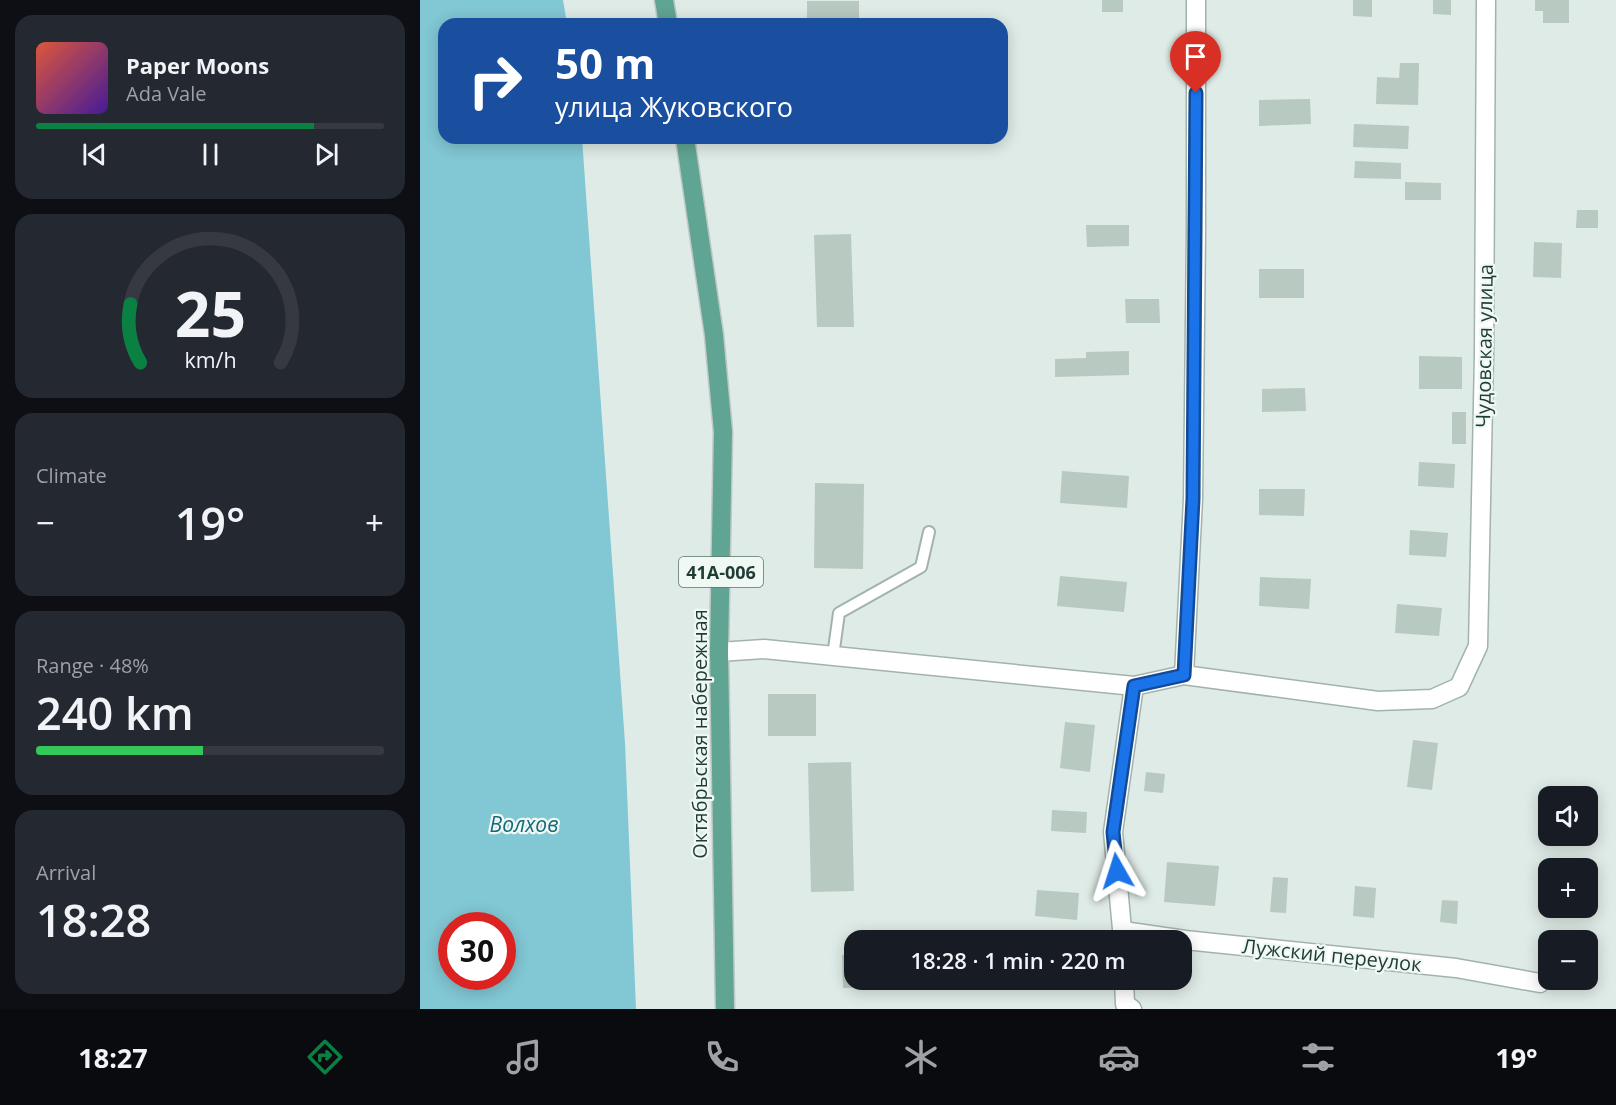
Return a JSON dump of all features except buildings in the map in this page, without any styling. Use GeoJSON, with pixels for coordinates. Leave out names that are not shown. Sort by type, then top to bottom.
{"type":"FeatureCollection","features":[{"type":"Feature","properties":{"kind":"main road"},"geometry":{"type":"LineString","coordinates":[[664,0],[667,18]]}},
{"type":"Feature","properties":{"kind":"main road","name":"Октябрьская набережная"},"geometry":{"type":"LineString","coordinates":[[686,144],[714,335],[723,432],[719,652],[725,1009]]}},
{"type":"Feature","properties":{"kind":"street"},"geometry":{"type":"LineString","coordinates":[[719,652],[764,650],[1134,686],[1184,675],[1193,499],[1196,0]]}},
{"type":"Feature","properties":{"kind":"street","name":"Чудовская улица"},"geometry":{"type":"LineString","coordinates":[[1184,675],[1378,701],[1432,699],[1459,687],[1478,646],[1484,354],[1485,0]]}},
{"type":"Feature","properties":{"kind":"street"},"geometry":{"type":"LineString","coordinates":[[1122,930],[1113,832],[1134,686]]}},
{"type":"Feature","properties":{"kind":"street","name":"Лужский переулок"},"geometry":{"type":"LineString","coordinates":[[1192,941],[1456,968],[1538,983]]}},
{"type":"Feature","properties":{"kind":"street"},"geometry":{"type":"LineString","coordinates":[[1124,990],[1125,1004],[1132,1009]]}},
{"type":"Feature","properties":{"kind":"lane"},"geometry":{"type":"LineString","coordinates":[[833,656],[838,613],[921,567],[929,532]]}},
{"type":"Feature","properties":{"kind":"water","name":"Волхов"},"geometry":{"type":"Polygon","coordinates":[[[420,0],[563,0],[566,18],[438,18],[438,144],[582,144],[625,743],[636,1009],[420,1009],[420,0]]]}},
{"type":"Feature","properties":{"kind":"route"},"geometry":{"type":"LineString","coordinates":[[1117,871],[1113,832],[1134,686],[1184,675],[1193,499],[1196,93]]}}]}
